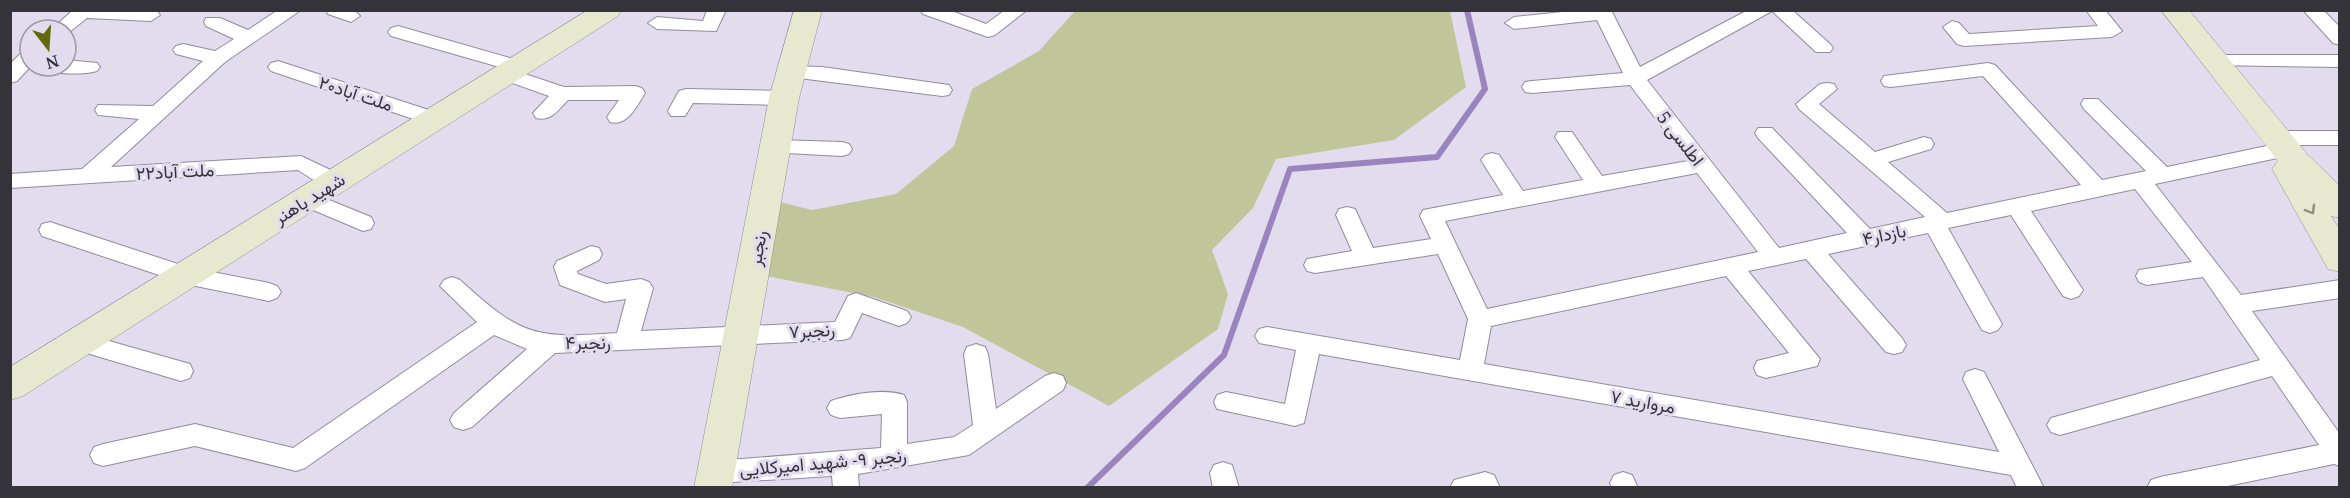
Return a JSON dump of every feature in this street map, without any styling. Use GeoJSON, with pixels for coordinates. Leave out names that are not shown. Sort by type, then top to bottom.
{"type":"FeatureCollection","features":[{"type":"Feature","properties":{"kind":"street"},"geometry":{"type":"LineString","coordinates":[[88,176],[218,58],[292,10]]}},
{"type":"Feature","properties":{"kind":"street","name":"شهید باهنر"},"geometry":{"type":"LineString","coordinates":[[17,376],[81,342],[608,10]]}},
{"type":"Feature","properties":{"kind":"street"},"geometry":{"type":"LineString","coordinates":[[657,23],[709,27],[717,10]]}},
{"type":"Feature","properties":{"kind":"street","name":"رنجبر"},"geometry":{"type":"LineString","coordinates":[[714,480],[787,85],[808,10]]}},
{"type":"Feature","properties":{"kind":"street"},"geometry":{"type":"LineString","coordinates":[[930,10],[988,31],[1018,10]]}},
{"type":"Feature","properties":{"kind":"street"},"geometry":{"type":"LineString","coordinates":[[1532,87],[1635,78],[1763,10]]}},
{"type":"Feature","properties":{"kind":"street"},"geometry":{"type":"LineString","coordinates":[[1780,10],[1823,48]]}},
{"type":"Feature","properties":{"kind":"street"},"geometry":{"type":"LineString","coordinates":[[1958,33],[2112,31],[2096,10]]}},
{"type":"Feature","properties":{"kind":"street"},"geometry":{"type":"LineString","coordinates":[[2174,10],[2287,150],[2340,207]]}},
{"type":"Feature","properties":{"kind":"street"},"geometry":{"type":"LineString","coordinates":[[2312,10],[2340,39]]}},
{"type":"Feature","properties":{"kind":"street"},"geometry":{"type":"LineString","coordinates":[[84,11],[151,15]]}},
{"type":"Feature","properties":{"kind":"street"},"geometry":{"type":"LineString","coordinates":[[1514,23],[1602,12]]}},
{"type":"Feature","properties":{"kind":"street","name":"اطلسی 5"},"geometry":{"type":"LineString","coordinates":[[1602,12],[1635,78],[1774,257]]}},
{"type":"Feature","properties":{"kind":"street"},"geometry":{"type":"LineString","coordinates":[[213,22],[249,38]]}},
{"type":"Feature","properties":{"kind":"street"},"geometry":{"type":"LineString","coordinates":[[398,32],[511,70],[563,94],[635,93],[617,117]]}},
{"type":"Feature","properties":{"kind":"street"},"geometry":{"type":"LineString","coordinates":[[183,50],[218,58]]}},
{"type":"Feature","properties":{"kind":"street"},"geometry":{"type":"LineString","coordinates":[[2216,61],[2340,61]]}},
{"type":"Feature","properties":{"kind":"street"},"geometry":{"type":"LineString","coordinates":[[78,67],[90,67]]}},
{"type":"Feature","properties":{"kind":"street","name":"ملت آباد۲۰"},"geometry":{"type":"LineString","coordinates":[[278,68],[434,119]]}},
{"type":"Feature","properties":{"kind":"street"},"geometry":{"type":"LineString","coordinates":[[1891,81],[1988,69],[2097,189]]}},
{"type":"Feature","properties":{"kind":"street"},"geometry":{"type":"LineString","coordinates":[[678,111],[686,96],[787,85],[822,73],[942,90]]}},
{"type":"Feature","properties":{"kind":"street"},"geometry":{"type":"LineString","coordinates":[[1827,89],[1806,104],[1872,160],[1939,222],[1990,324]]}},
{"type":"Feature","properties":{"kind":"street"},"geometry":{"type":"LineString","coordinates":[[543,114],[563,94]]}},
{"type":"Feature","properties":{"kind":"street"},"geometry":{"type":"LineString","coordinates":[[2091,104],[2151,178],[2209,268],[2339,453],[2160,488]]}},
{"type":"Feature","properties":{"kind":"street"},"geometry":{"type":"LineString","coordinates":[[105,110],[155,113]]}},
{"type":"Feature","properties":{"kind":"street"},"geometry":{"type":"LineString","coordinates":[[1765,133],[1865,238]]}},
{"type":"Feature","properties":{"kind":"street"},"geometry":{"type":"LineString","coordinates":[[1565,137],[1597,185]]}},
{"type":"Feature","properties":{"kind":"street","name":"بازدار۴"},"geometry":{"type":"LineString","coordinates":[[1480,319],[2340,138]]}},
{"type":"Feature","properties":{"kind":"street"},"geometry":{"type":"LineString","coordinates":[[1872,160],[1924,144]]}},
{"type":"Feature","properties":{"kind":"street"},"geometry":{"type":"LineString","coordinates":[[775,147],[842,149]]}},
{"type":"Feature","properties":{"kind":"street"},"geometry":{"type":"LineString","coordinates":[[2287,150],[2288,168],[2340,260]]}},
{"type":"Feature","properties":{"kind":"street"},"geometry":{"type":"LineString","coordinates":[[1492,160],[1517,200]]}},
{"type":"Feature","properties":{"kind":"street","name":"ملت آباد۲۲"},"geometry":{"type":"LineString","coordinates":[[10,181],[300,163],[335,182]]}},
{"type":"Feature","properties":{"kind":"street"},"geometry":{"type":"LineString","coordinates":[[1470,371],[1480,319],[1431,216],[1703,165]]}},
{"type":"Feature","properties":{"kind":"street"},"geometry":{"type":"LineString","coordinates":[[307,199],[363,223]]}},
{"type":"Feature","properties":{"kind":"street"},"geometry":{"type":"LineString","coordinates":[[2016,206],[2072,290]]}},
{"type":"Feature","properties":{"kind":"street"},"geometry":{"type":"LineString","coordinates":[[1347,215],[1366,257]]}},
{"type":"Feature","properties":{"kind":"street"},"geometry":{"type":"LineString","coordinates":[[50,230],[186,275],[269,292]]}},
{"type":"Feature","properties":{"kind":"street"},"geometry":{"type":"LineString","coordinates":[[1315,265],[1445,245]]}},
{"type":"Feature","properties":{"kind":"street"},"geometry":{"type":"LineString","coordinates":[[1811,249],[1894,345]]}},
{"type":"Feature","properties":{"kind":"street"},"geometry":{"type":"LineString","coordinates":[[591,254],[565,267],[568,279],[605,293],[641,288],[626,342]]}},
{"type":"Feature","properties":{"kind":"street"},"geometry":{"type":"LineString","coordinates":[[1731,266],[1808,359],[1766,368]]}},
{"type":"Feature","properties":{"kind":"street"},"geometry":{"type":"LineString","coordinates":[[2147,276],[2209,268]]}},
{"type":"Feature","properties":{"kind":"street","name":"رنجبر۴"},"geometry":{"type":"LineString","coordinates":[[452,286],[493,324],[534,342],[626,342],[742,336]]}},
{"type":"Feature","properties":{"kind":"street"},"geometry":{"type":"LineString","coordinates":[[2236,306],[2340,289]]}},
{"type":"Feature","properties":{"kind":"street","name":"رنجبر۷"},"geometry":{"type":"LineString","coordinates":[[742,336],[780,331],[842,331],[856,302],[899,317]]}},
{"type":"Feature","properties":{"kind":"street"},"geometry":{"type":"LineString","coordinates":[[104,455],[195,435],[296,460],[493,324]]}},
{"type":"Feature","properties":{"kind":"street","name":"مروارید ۷"},"geometry":{"type":"LineString","coordinates":[[1267,336],[1470,371],[2025,477]]}},
{"type":"Feature","properties":{"kind":"street"},"geometry":{"type":"LineString","coordinates":[[81,342],[181,371]]}},
{"type":"Feature","properties":{"kind":"street"},"geometry":{"type":"LineString","coordinates":[[463,420],[552,342]]}},
{"type":"Feature","properties":{"kind":"street"},"geometry":{"type":"LineString","coordinates":[[1226,402],[1295,416],[1309,343]]}},
{"type":"Feature","properties":{"kind":"street"},"geometry":{"type":"LineString","coordinates":[[976,354],[986,429]]}},
{"type":"Feature","properties":{"kind":"street"},"geometry":{"type":"LineString","coordinates":[[2060,425],[2278,365]]}},
{"type":"Feature","properties":{"kind":"street"},"geometry":{"type":"LineString","coordinates":[[1975,379],[2025,477]]}},
{"type":"Feature","properties":{"kind":"street","name":"رنجبر ۹- شهید امیرکلایی"},"geometry":{"type":"LineString","coordinates":[[714,480],[846,476],[894,457],[960,447],[1054,383]]}},
{"type":"Feature","properties":{"kind":"street"},"geometry":{"type":"LineString","coordinates":[[840,408],[895,402],[894,457]]}},
{"type":"Feature","properties":{"kind":"street"},"geometry":{"type":"LineString","coordinates":[[1463,488],[1485,483],[1487,488]]}},
{"type":"Feature","properties":{"kind":"green space"},"geometry":{"type":"Polygon","coordinates":[[[1075,11],[1450,11],[1466,87],[1394,140],[1276,159],[1253,208],[1212,250],[1228,294],[1218,329],[1109,406],[963,327],[874,297],[746,272],[760,197],[812,210],[896,194],[954,146],[972,89],[1039,51],[1075,11]]]}},
{"type":"Feature","properties":{"kind":"waterway"},"geometry":{"type":"LineString","coordinates":[[1087,488],[1224,355],[1290,169],[1437,157],[1485,89],[1467,10]]}}]}
